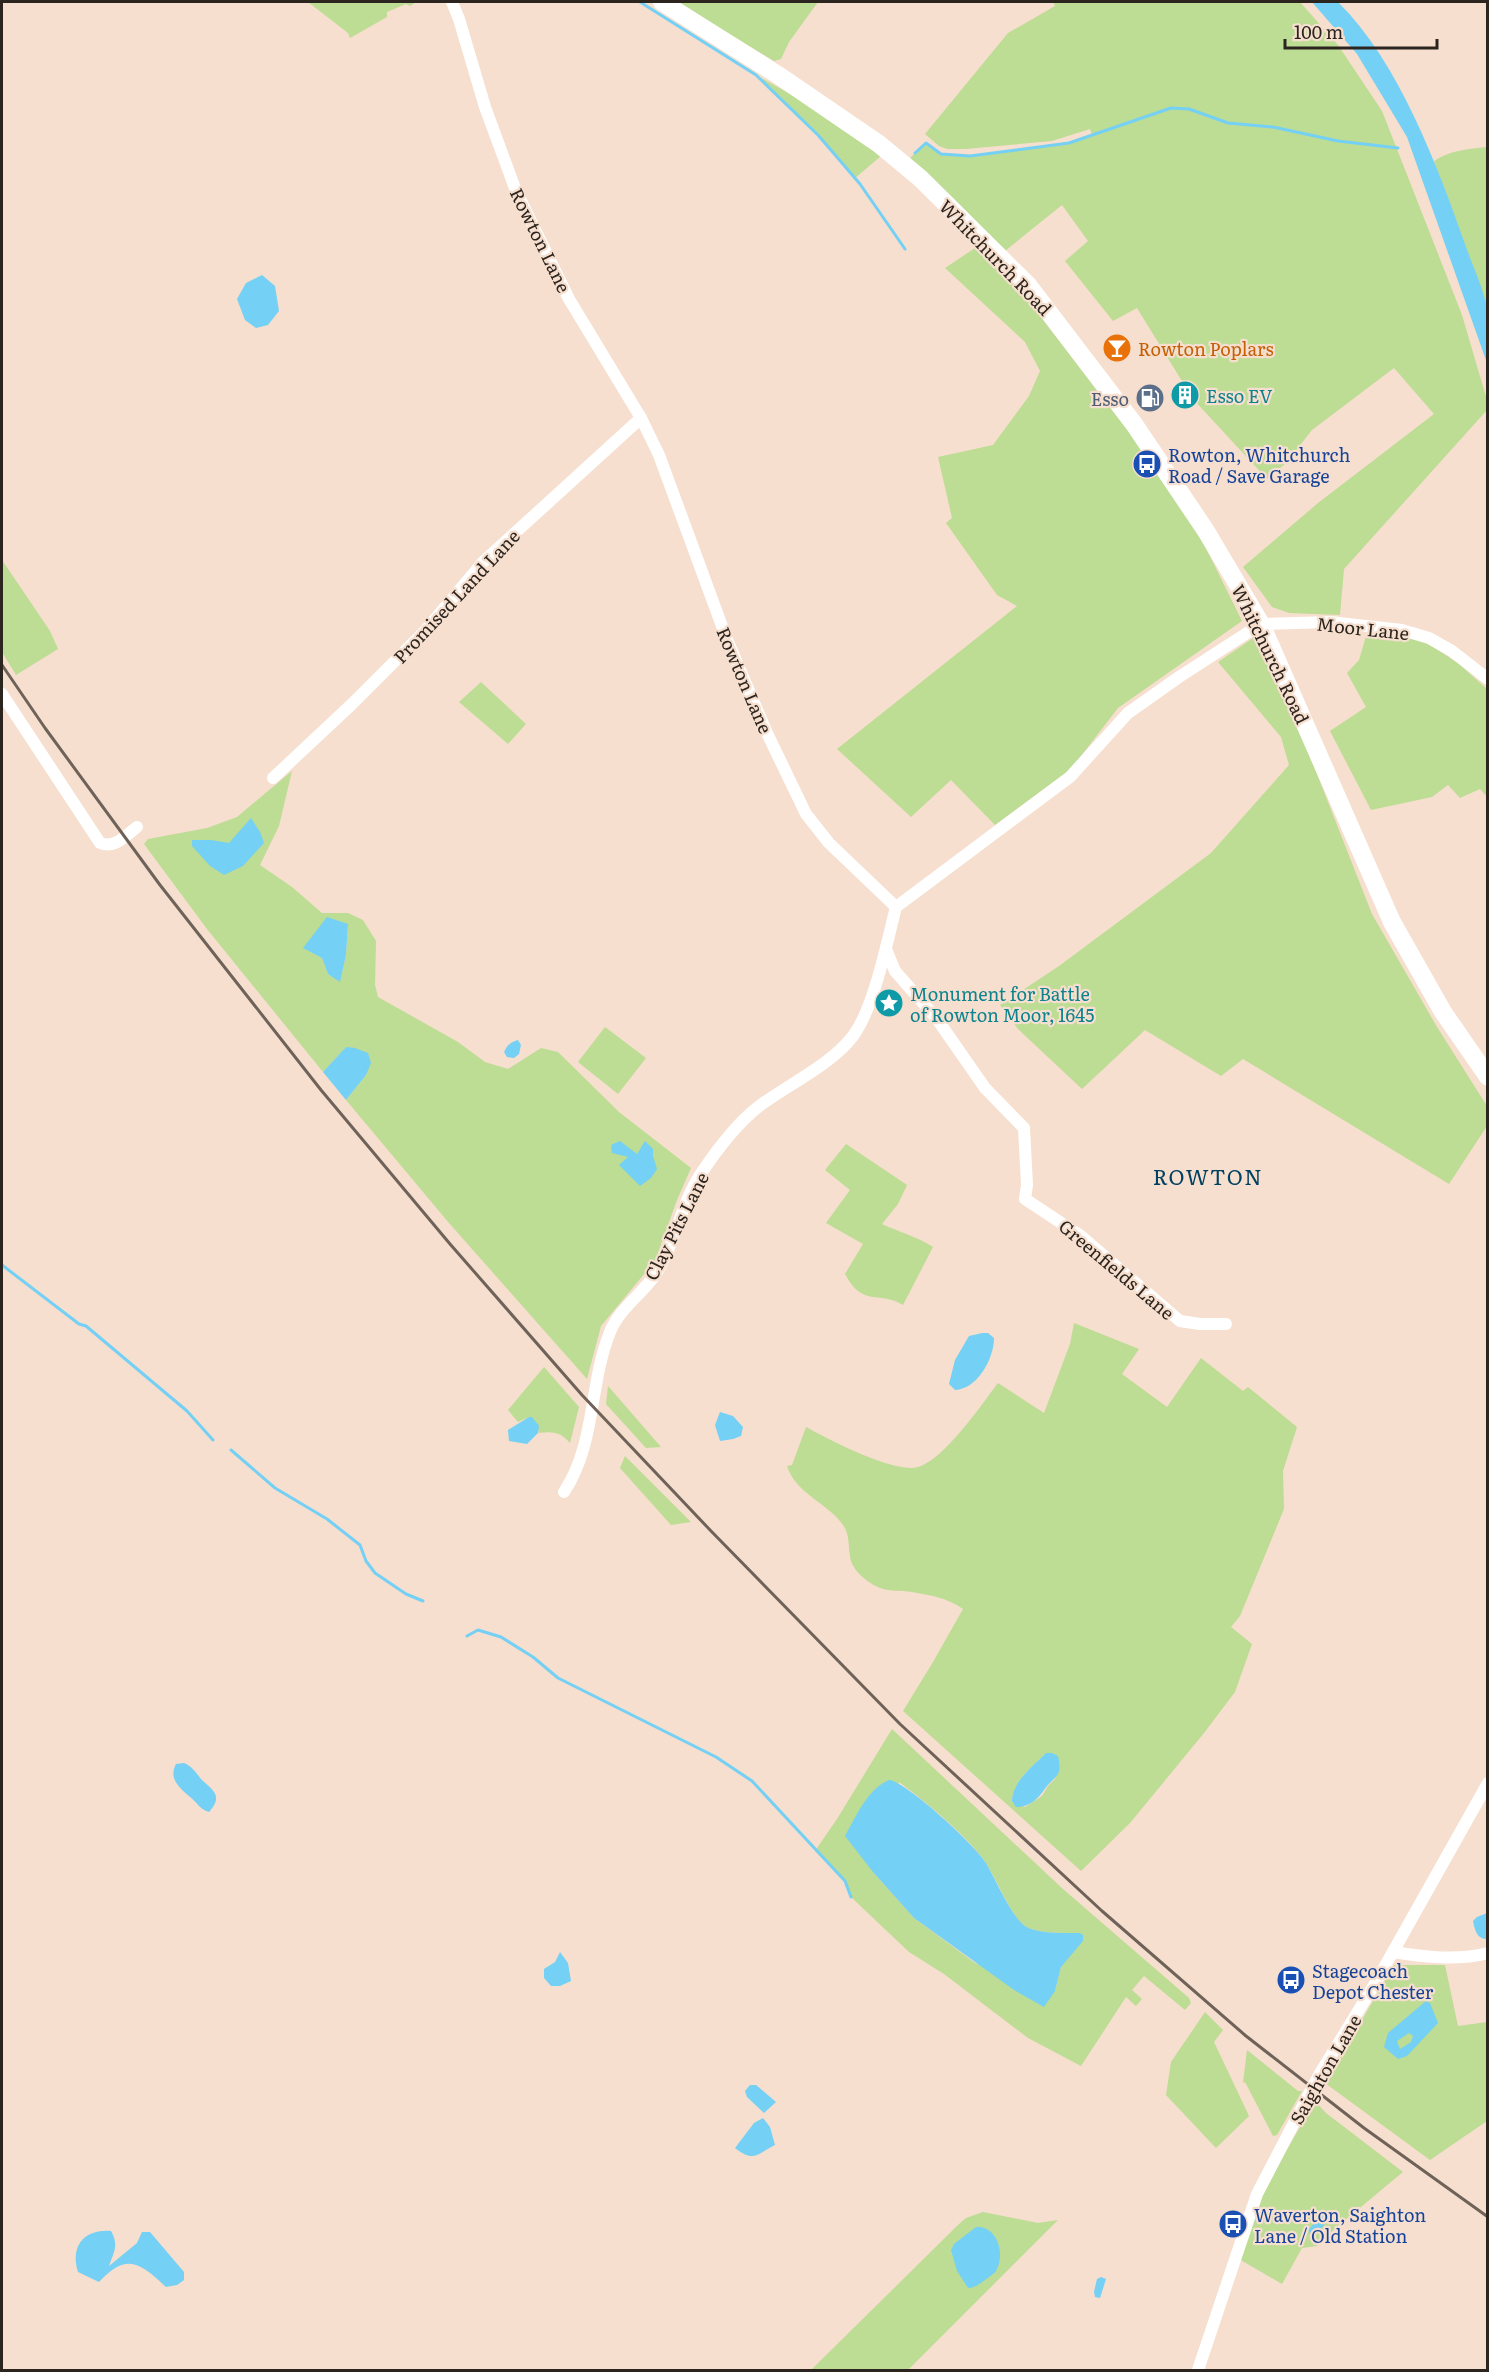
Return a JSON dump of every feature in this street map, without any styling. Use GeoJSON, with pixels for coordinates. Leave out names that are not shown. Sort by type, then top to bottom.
{"type":"FeatureCollection","features":[{"type":"Feature","properties":{"kind":"highway","name":"Whitchurch Road"},"geometry":{"type":"LineString","coordinates":[[662,2],[778,75],[879,144],[920,178],[1028,285],[1134,424],[1206,531],[1261,624],[1392,922],[1443,1012],[1488,1077]]}},
{"type":"Feature","properties":{"kind":"street","name":"Rowton Lane"},"geometry":{"type":"LineString","coordinates":[[452,2],[485,107],[516,191],[569,299],[641,417],[659,455],[726,637],[767,733],[806,814],[829,843],[896,907]]}},
{"type":"Feature","properties":{"kind":"street","name":"Promised Land Lane"},"geometry":{"type":"LineString","coordinates":[[273,778],[424,632],[483,562],[641,417]]}},
{"type":"Feature","properties":{"kind":"street","name":"Moor Lane"},"geometry":{"type":"LineString","coordinates":[[1261,624],[1329,622],[1402,630],[1429,638],[1452,651],[1488,679]]}},
{"type":"Feature","properties":{"kind":"street"},"geometry":{"type":"LineString","coordinates":[[896,907],[1070,777],[1128,713],[1261,624]]}},
{"type":"Feature","properties":{"kind":"street"},"geometry":{"type":"LineString","coordinates":[[2,694],[100,843],[107,846],[116,844],[137,827]]}},
{"type":"Feature","properties":{"kind":"street","name":"Clay Pits Lane"},"geometry":{"type":"LineString","coordinates":[[564,1492],[574,1476],[590,1426],[598,1373],[610,1330],[633,1299],[655,1275],[699,1177],[735,1128],[758,1107],[825,1062],[853,1036],[865,1012],[886,949],[896,907]]}},
{"type":"Feature","properties":{"kind":"street","name":"Greenfields Lane"},"geometry":{"type":"LineString","coordinates":[[886,949],[896,971],[937,1019],[985,1089],[1024,1128],[1027,1185],[1025,1199],[1082,1236],[1180,1321],[1226,1324]]}},
{"type":"Feature","properties":{"kind":"street","name":"Saighton Lane"},"geometry":{"type":"LineString","coordinates":[[1198,2370],[1257,2194],[1306,2097],[1393,1952],[1488,1783]]}},
{"type":"Feature","properties":{"kind":"street"},"geometry":{"type":"LineString","coordinates":[[1393,1952],[1416,1956],[1454,1957],[1488,1953]]}},
{"type":"Feature","properties":{"kind":"green space"},"geometry":{"type":"Polygon","coordinates":[[[308,2],[416,2],[410,6],[406,4],[387,12],[387,17],[350,38],[348,33],[308,2]]]}},
{"type":"Feature","properties":{"kind":"green space"},"geometry":{"type":"Polygon","coordinates":[[[676,2],[818,2],[789,42],[781,59],[774,61],[676,2]]]}},
{"type":"Feature","properties":{"kind":"green space"},"geometry":{"type":"Polygon","coordinates":[[[1053,2],[1300,2],[1338,45],[1382,111],[1462,315],[1487,400],[1487,410],[1344,569],[1340,615],[1289,613],[1272,607],[1243,567],[1318,503],[1434,414],[1394,368],[1312,430],[1286,463],[1267,479],[1193,399],[1137,308],[1113,321],[1065,261],[1088,241],[1062,205],[1005,251],[909,159],[926,143],[941,154],[970,156],[1069,143],[1092,135],[1090,129],[1052,141],[947,149],[939,146],[925,134],[1008,33],[1055,6],[1053,2]]]}},
{"type":"Feature","properties":{"kind":"green space"},"geometry":{"type":"Polygon","coordinates":[[[756,75],[833,118],[881,156],[854,179],[818,135],[756,75]]]}},
{"type":"Feature","properties":{"kind":"green space"},"geometry":{"type":"Polygon","coordinates":[[[1487,147],[1487,308],[1434,161],[1453,152],[1487,147]]]}},
{"type":"Feature","properties":{"kind":"green space"},"geometry":{"type":"Polygon","coordinates":[[[978,246],[1018,287],[1130,433],[1201,538],[1242,621],[1118,708],[1071,769],[995,825],[951,780],[911,817],[837,749],[1017,606],[997,595],[946,523],[952,518],[938,457],[993,445],[1029,396],[1040,371],[1025,342],[945,268],[978,246]]]}},
{"type":"Feature","properties":{"kind":"green space"},"geometry":{"type":"Polygon","coordinates":[[[2,560],[50,631],[58,649],[16,675],[2,652],[2,560]]]}},
{"type":"Feature","properties":{"kind":"green space"},"geometry":{"type":"Polygon","coordinates":[[[1367,633],[1423,640],[1459,664],[1487,689],[1487,797],[1480,789],[1460,798],[1448,785],[1432,797],[1371,810],[1330,731],[1366,707],[1347,673],[1359,660],[1367,633]]]}},
{"type":"Feature","properties":{"kind":"green space"},"geometry":{"type":"Polygon","coordinates":[[[1256,636],[1306,746],[1372,914],[1437,1027],[1487,1106],[1487,1126],[1449,1184],[1243,1059],[1221,1076],[1145,1030],[1082,1089],[1018,1029],[1000,1005],[1059,966],[1211,853],[1289,765],[1281,737],[1218,662],[1256,636]]]}},
{"type":"Feature","properties":{"kind":"green space"},"geometry":{"type":"Polygon","coordinates":[[[481,682],[526,724],[508,744],[459,702],[481,682]]]}},
{"type":"Feature","properties":{"kind":"green space"},"geometry":{"type":"Polygon","coordinates":[[[292,771],[279,826],[260,865],[292,887],[322,913],[348,913],[363,920],[376,941],[375,985],[378,997],[458,1042],[485,1062],[508,1069],[541,1048],[558,1052],[619,1112],[691,1168],[655,1261],[601,1326],[587,1379],[449,1223],[346,1100],[366,1075],[368,1068],[346,1047],[323,1072],[207,929],[144,844],[148,839],[207,828],[237,817],[292,771]],[[348,924],[304,948],[322,958],[328,974],[340,981],[346,955],[348,924]]]}},
{"type":"Feature","properties":{"kind":"green space"},"geometry":{"type":"Polygon","coordinates":[[[605,1027],[646,1058],[618,1094],[578,1062],[605,1027]]]}},
{"type":"Feature","properties":{"kind":"green space"},"geometry":{"type":"Polygon","coordinates":[[[846,1144],[907,1185],[898,1204],[882,1224],[933,1247],[903,1305],[871,1297],[858,1291],[845,1274],[863,1244],[826,1223],[850,1190],[825,1170],[846,1144]]]}},
{"type":"Feature","properties":{"kind":"green space"},"geometry":{"type":"Polygon","coordinates":[[[1074,1323],[1139,1349],[1122,1374],[1167,1407],[1201,1358],[1243,1391],[1248,1387],[1297,1427],[1283,1471],[1284,1509],[1240,1616],[1231,1627],[1252,1644],[1235,1692],[1130,1823],[1081,1871],[903,1711],[963,1609],[951,1602],[932,1596],[880,1588],[865,1579],[853,1566],[848,1536],[843,1525],[837,1517],[797,1484],[787,1466],[792,1465],[806,1427],[878,1461],[907,1468],[918,1467],[939,1454],[951,1443],[998,1383],[1044,1413],[1070,1344],[1074,1323]],[[1046,1753],[1019,1781],[1012,1802],[1025,1807],[1042,1796],[1055,1779],[1059,1761],[1046,1753]]]}},
{"type":"Feature","properties":{"kind":"green space"},"geometry":{"type":"Polygon","coordinates":[[[544,1367],[579,1407],[570,1443],[556,1433],[538,1433],[539,1431],[529,1417],[518,1422],[508,1410],[544,1367]]]}},
{"type":"Feature","properties":{"kind":"green space"},"geometry":{"type":"Polygon","coordinates":[[[608,1386],[661,1447],[646,1448],[606,1404],[608,1386]]]}},
{"type":"Feature","properties":{"kind":"green space"},"geometry":{"type":"Polygon","coordinates":[[[625,1456],[691,1522],[671,1525],[620,1468],[625,1456]]]}},
{"type":"Feature","properties":{"kind":"green space"},"geometry":{"type":"Polygon","coordinates":[[[892,1729],[1063,1889],[1189,1998],[1191,2003],[1185,2010],[1144,1976],[1132,1990],[1142,1999],[1136,2006],[1126,1997],[1081,2066],[1028,2038],[944,1974],[909,1952],[851,1897],[845,1881],[815,1851],[892,1729]],[[899,1782],[873,1872],[914,1918],[975,1963],[1055,1991],[1061,1967],[1079,1933],[1044,1932],[1025,1926],[1014,1914],[976,1850],[944,1818],[899,1782]]]}},
{"type":"Feature","properties":{"kind":"green space"},"geometry":{"type":"Polygon","coordinates":[[[1394,1965],[1445,1965],[1458,2026],[1487,2022],[1487,2121],[1430,2160],[1325,2083],[1394,1965]]]}},
{"type":"Feature","properties":{"kind":"green space"},"geometry":{"type":"Polygon","coordinates":[[[1205,2012],[1223,2030],[1214,2042],[1249,2116],[1216,2148],[1166,2095],[1171,2062],[1205,2012]]]}},
{"type":"Feature","properties":{"kind":"green space"},"geometry":{"type":"Polygon","coordinates":[[[1247,2050],[1298,2091],[1302,2091],[1277,2135],[1273,2136],[1245,2082],[1243,2083],[1247,2050]]]}},
{"type":"Feature","properties":{"kind":"green space"},"geometry":{"type":"Polygon","coordinates":[[[1315,2101],[1326,2113],[1403,2172],[1317,2246],[1302,2248],[1282,2284],[1239,2259],[1259,2203],[1315,2101]]]}},
{"type":"Feature","properties":{"kind":"green space"},"geometry":{"type":"Polygon","coordinates":[[[983,2212],[1038,2223],[1058,2220],[908,2370],[811,2370],[959,2224],[966,2218],[983,2212]]]}},
{"type":"Feature","properties":{"kind":"water"},"geometry":{"type":"Polygon","coordinates":[[[1312,2],[1338,2],[1360,26],[1380,54],[1414,117],[1443,183],[1483,292],[1488,314],[1487,363],[1407,137],[1357,54],[1312,2]]]}},
{"type":"Feature","properties":{"kind":"water"},"geometry":{"type":"Polygon","coordinates":[[[262,275],[275,286],[279,311],[268,325],[256,328],[245,320],[237,299],[246,283],[262,275]]]}},
{"type":"Feature","properties":{"kind":"water"},"geometry":{"type":"Polygon","coordinates":[[[251,818],[264,843],[243,866],[224,875],[210,866],[192,846],[192,840],[229,843],[251,818]]]}},
{"type":"Feature","properties":{"kind":"water"},"geometry":{"type":"Polygon","coordinates":[[[327,917],[348,924],[346,955],[340,982],[328,974],[322,958],[303,948],[327,917]]]}},
{"type":"Feature","properties":{"kind":"water"},"geometry":{"type":"Polygon","coordinates":[[[518,1040],[521,1045],[519,1054],[514,1058],[507,1057],[504,1052],[506,1047],[518,1040]]]}},
{"type":"Feature","properties":{"kind":"water"},"geometry":{"type":"Polygon","coordinates":[[[346,1047],[368,1053],[371,1063],[366,1075],[346,1100],[323,1072],[346,1047]]]}},
{"type":"Feature","properties":{"kind":"water"},"geometry":{"type":"Polygon","coordinates":[[[620,1141],[637,1154],[645,1141],[653,1149],[657,1169],[651,1178],[640,1186],[619,1165],[628,1157],[612,1153],[611,1145],[620,1141]]]}},
{"type":"Feature","properties":{"kind":"water"},"geometry":{"type":"Polygon","coordinates":[[[988,1333],[994,1338],[991,1355],[983,1372],[970,1384],[955,1390],[949,1384],[955,1360],[969,1336],[988,1333]]]}},
{"type":"Feature","properties":{"kind":"water"},"geometry":{"type":"Polygon","coordinates":[[[720,1412],[733,1416],[743,1427],[741,1436],[720,1441],[715,1425],[720,1412]]]}},
{"type":"Feature","properties":{"kind":"water"},"geometry":{"type":"Polygon","coordinates":[[[532,1417],[539,1426],[538,1433],[527,1444],[509,1441],[508,1430],[532,1417]]]}},
{"type":"Feature","properties":{"kind":"water"},"geometry":{"type":"Polygon","coordinates":[[[1046,1753],[1058,1756],[1058,1773],[1034,1801],[1022,1807],[1016,1807],[1012,1801],[1015,1787],[1046,1753]]]}},
{"type":"Feature","properties":{"kind":"water"},"geometry":{"type":"Polygon","coordinates":[[[184,1763],[192,1768],[215,1794],[216,1802],[209,1812],[201,1808],[176,1783],[173,1774],[176,1764],[184,1763]]]}},
{"type":"Feature","properties":{"kind":"water"},"geometry":{"type":"Polygon","coordinates":[[[889,1780],[910,1791],[969,1843],[986,1863],[1009,1906],[1025,1926],[1044,1932],[1083,1935],[1083,1941],[1061,1967],[1055,1991],[1044,2007],[1014,1990],[914,1918],[845,1836],[868,1797],[881,1784],[889,1780]]]}},
{"type":"Feature","properties":{"kind":"water"},"geometry":{"type":"Polygon","coordinates":[[[1487,1913],[1487,1939],[1484,1939],[1479,1936],[1473,1921],[1487,1913]]]}},
{"type":"Feature","properties":{"kind":"water"},"geometry":{"type":"Polygon","coordinates":[[[560,1952],[568,1963],[571,1981],[560,1986],[551,1986],[544,1978],[544,1969],[555,1962],[560,1952]]]}},
{"type":"Feature","properties":{"kind":"water"},"geometry":{"type":"Polygon","coordinates":[[[1426,2001],[1430,2003],[1438,2023],[1407,2056],[1398,2059],[1384,2047],[1388,2033],[1426,2001]],[[1409,2033],[1397,2041],[1400,2049],[1411,2042],[1413,2036],[1409,2033]]]}},
{"type":"Feature","properties":{"kind":"water"},"geometry":{"type":"Polygon","coordinates":[[[750,2085],[756,2085],[776,2102],[764,2113],[747,2097],[745,2091],[750,2085]]]}},
{"type":"Feature","properties":{"kind":"water"},"geometry":{"type":"Polygon","coordinates":[[[763,2118],[770,2127],[775,2145],[755,2156],[741,2153],[735,2148],[754,2123],[763,2118]]]}},
{"type":"Feature","properties":{"kind":"water"},"geometry":{"type":"Polygon","coordinates":[[[1322,2215],[1325,2216],[1324,2226],[1311,2236],[1308,2230],[1322,2215]]]}},
{"type":"Feature","properties":{"kind":"water"},"geometry":{"type":"Polygon","coordinates":[[[976,2227],[989,2231],[994,2236],[1000,2249],[1000,2257],[994,2273],[977,2286],[968,2288],[957,2271],[951,2250],[954,2244],[976,2227]]]}},
{"type":"Feature","properties":{"kind":"water"},"geometry":{"type":"Polygon","coordinates":[[[111,2231],[115,2245],[109,2266],[137,2243],[142,2232],[150,2232],[184,2272],[184,2280],[177,2285],[166,2287],[141,2267],[133,2264],[118,2267],[99,2282],[78,2272],[76,2254],[81,2241],[93,2233],[111,2231]]]}},
{"type":"Feature","properties":{"kind":"water"},"geometry":{"type":"Polygon","coordinates":[[[1101,2277],[1106,2279],[1100,2298],[1095,2297],[1094,2292],[1097,2279],[1101,2277]]]}},
{"type":"Feature","properties":{"kind":"waterway"},"geometry":{"type":"LineString","coordinates":[[640,2],[756,75],[818,135],[860,184],[905,249]]}},
{"type":"Feature","properties":{"kind":"waterway"},"geometry":{"type":"LineString","coordinates":[[915,153],[926,143],[941,154],[970,156],[1069,143],[1171,108],[1189,109],[1228,123],[1273,127],[1338,141],[1398,148]]}},
{"type":"Feature","properties":{"kind":"waterway"},"geometry":{"type":"LineString","coordinates":[[2,1265],[79,1324],[86,1326],[187,1411],[213,1440]]}},
{"type":"Feature","properties":{"kind":"waterway"},"geometry":{"type":"LineString","coordinates":[[231,1450],[275,1488],[327,1519],[360,1545],[366,1561],[375,1573],[406,1594],[423,1601]]}},
{"type":"Feature","properties":{"kind":"waterway"},"geometry":{"type":"LineString","coordinates":[[467,1636],[478,1630],[501,1637],[533,1657],[558,1678],[716,1757],[752,1781],[845,1881],[851,1897]]}},
{"type":"Feature","properties":{"kind":"railway"},"geometry":{"type":"LineString","coordinates":[[2,665],[45,728],[160,885],[321,1090],[450,1244],[582,1395],[711,1531],[900,1724],[1102,1911],[1246,2036],[1364,2128],[1488,2217]]}},
{"type":"Feature","properties":{"kind":"place","name":"Rowton Poplars"},"geometry":{"type":"Point","coordinates":[1117,348]}},
{"type":"Feature","properties":{"kind":"place","name":"Esso EV"},"geometry":{"type":"Point","coordinates":[1185,395]}},
{"type":"Feature","properties":{"kind":"place","name":"Esso"},"geometry":{"type":"Point","coordinates":[1150,398]}},
{"type":"Feature","properties":{"kind":"place","name":"Rowton, Whitchurch Road / Save Garage"},"geometry":{"type":"Point","coordinates":[1147,464]}},
{"type":"Feature","properties":{"kind":"place","name":"Monument for Battle of Rowton Moor, 1645"},"geometry":{"type":"Point","coordinates":[889,1003]}},
{"type":"Feature","properties":{"kind":"place","name":"Stagecoach Depot Chester"},"geometry":{"type":"Point","coordinates":[1291,1980]}},
{"type":"Feature","properties":{"kind":"place","name":"Waverton, Saighton Lane / Old Station"},"geometry":{"type":"Point","coordinates":[1233,2224]}},
{"type":"Feature","properties":{"kind":"district","name":"ROWTON"},"geometry":{"type":"Point","coordinates":[1208,1175]}}]}
